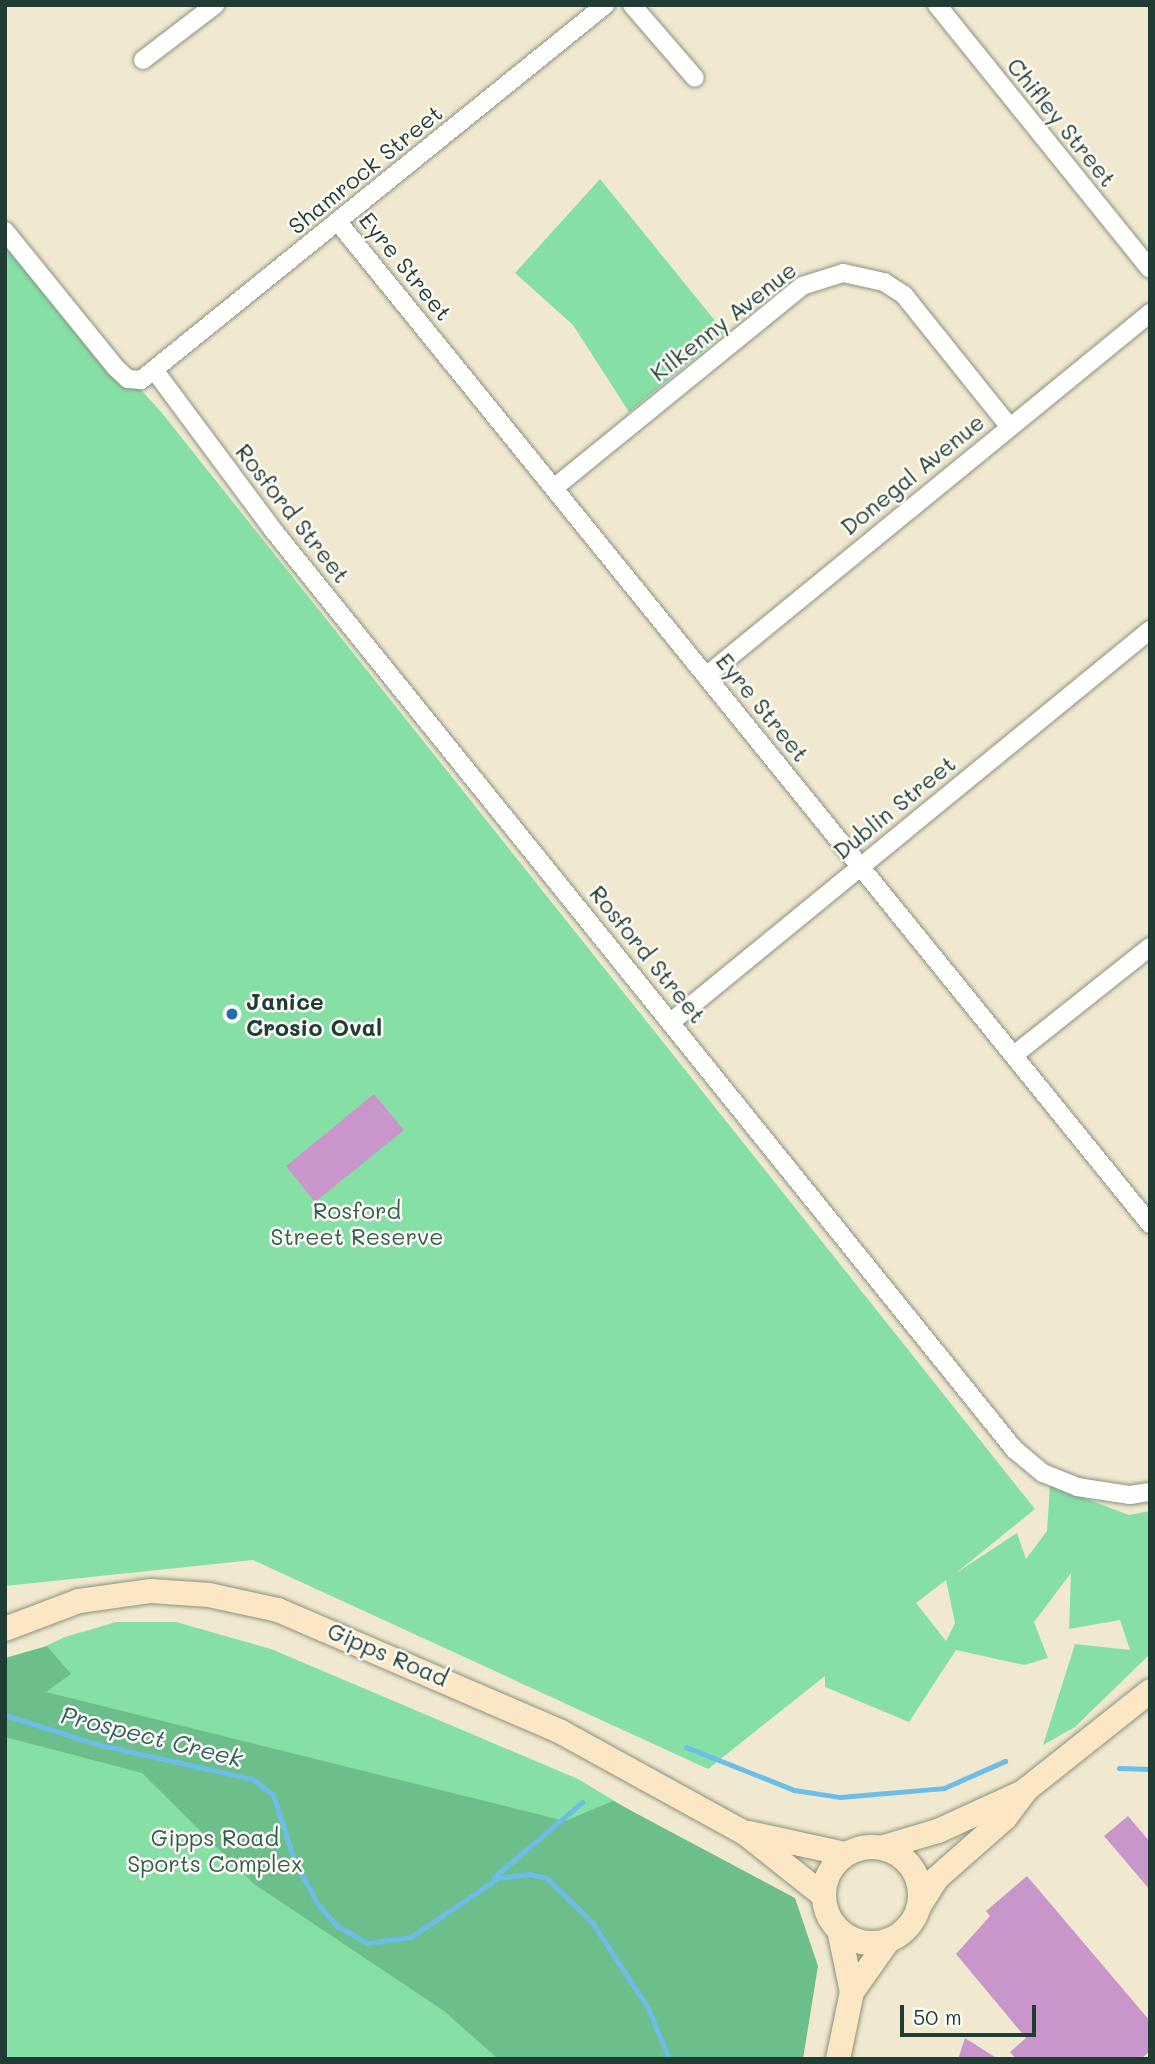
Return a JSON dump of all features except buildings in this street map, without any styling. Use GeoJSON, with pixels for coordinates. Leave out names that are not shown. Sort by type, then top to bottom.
{"type":"FeatureCollection","features":[{"type":"Feature","properties":{"kind":"main road","name":"Gipps Road"},"geometry":{"type":"LineString","coordinates":[[5,1629],[79,1601],[151,1591],[209,1595],[278,1610],[549,1726],[745,1833],[823,1895]]}},
{"type":"Feature","properties":{"kind":"main road"},"geometry":{"type":"LineString","coordinates":[[852,1992],[839,1930],[823,1895],[833,1865],[845,1854],[858,1848],[884,1847],[937,1831],[1027,1789],[1150,1691]]}},
{"type":"Feature","properties":{"kind":"main road"},"geometry":{"type":"LineString","coordinates":[[838,2059],[852,1992],[888,1941],[913,1922],[937,1878],[1005,1818],[1027,1789]]}},
{"type":"Feature","properties":{"kind":"main road","name":"Gipps Road"},"geometry":{"type":"LineString","coordinates":[[745,1833],[845,1854]]}},
{"type":"Feature","properties":{"kind":"main road"},"geometry":{"type":"LineString","coordinates":[[884,1847],[913,1868],[920,1883],[920,1905]]}},
{"type":"Feature","properties":{"kind":"main road"},"geometry":{"type":"LineString","coordinates":[[839,1930],[864,1943],[888,1941]]}},
{"type":"Feature","properties":{"kind":"street"},"geometry":{"type":"LineString","coordinates":[[142,60],[215,5]]}},
{"type":"Feature","properties":{"kind":"street","name":"Shamrock Street"},"geometry":{"type":"LineString","coordinates":[[155,372],[605,5]]}},
{"type":"Feature","properties":{"kind":"street"},"geometry":{"type":"LineString","coordinates":[[632,5],[695,78]]}},
{"type":"Feature","properties":{"kind":"street","name":"Chifley Street"},"geometry":{"type":"LineString","coordinates":[[936,5],[1150,269]]}},
{"type":"Feature","properties":{"kind":"street","name":"Eyre Street"},"geometry":{"type":"LineString","coordinates":[[338,222],[1150,1224]]}},
{"type":"Feature","properties":{"kind":"street"},"geometry":{"type":"LineString","coordinates":[[5,231],[116,368],[128,379],[141,380],[155,372]]}},
{"type":"Feature","properties":{"kind":"street","name":"Kilkenny Avenue"},"geometry":{"type":"LineString","coordinates":[[555,487],[802,286],[843,273],[884,282],[904,295],[1009,426]]}},
{"type":"Feature","properties":{"kind":"street","name":"Donegal Avenue"},"geometry":{"type":"LineString","coordinates":[[706,676],[1150,313]]}},
{"type":"Feature","properties":{"kind":"street","name":"Rosford Street"},"geometry":{"type":"LineString","coordinates":[[155,372],[273,530],[1014,1449],[1042,1473],[1077,1487],[1130,1495],[1150,1492]]}},
{"type":"Feature","properties":{"kind":"street","name":"Dublin Street"},"geometry":{"type":"LineString","coordinates":[[671,1022],[1150,630]]}},
{"type":"Feature","properties":{"kind":"street"},"geometry":{"type":"LineString","coordinates":[[1014,1055],[1150,947]]}},
{"type":"Feature","properties":{"kind":"green space"},"geometry":{"type":"Polygon","coordinates":[[[600,179],[725,333],[629,412],[573,325],[515,273],[600,179]]]}},
{"type":"Feature","properties":{"kind":"green space","name":"Rosford Street Reserve"},"geometry":{"type":"Polygon","coordinates":[[[5,239],[162,413],[1035,1509],[956,1573],[1017,1533],[1026,1559],[1047,1531],[1050,1485],[1129,1515],[1150,1511],[1150,1654],[1075,1727],[1043,1745],[1075,1644],[1130,1650],[1120,1620],[1069,1629],[1071,1573],[1034,1622],[1048,1658],[1024,1665],[956,1650],[909,1722],[825,1687],[825,1676],[708,1769],[253,1560],[5,1586],[5,239]],[[946,1580],[916,1603],[946,1641],[955,1623],[946,1580]]]}},
{"type":"Feature","properties":{"kind":"green space","name":"Gipps Road Sports Complex"},"geometry":{"type":"Polygon","coordinates":[[[116,1622],[176,1622],[271,1649],[578,1779],[785,1903],[774,2059],[5,2059],[5,1665],[65,1637],[116,1622]]]}},
{"type":"Feature","properties":{"kind":"green space"},"geometry":{"type":"Polygon","coordinates":[[[47,1646],[71,1674],[46,1692],[565,1821],[613,1801],[795,1898],[818,1966],[803,2059],[498,2059],[444,2011],[254,1884],[142,1773],[5,1737],[5,1658],[47,1646]]]}},
{"type":"Feature","properties":{"kind":"waterway","name":"Prospect Creek"},"geometry":{"type":"LineString","coordinates":[[5,1715],[96,1744],[252,1779],[273,1794],[294,1860],[317,1903],[337,1926],[368,1943],[411,1937],[498,1878],[530,1874],[547,1878],[592,1922],[648,2008],[669,2059]]}},
{"type":"Feature","properties":{"kind":"waterway"},"geometry":{"type":"LineString","coordinates":[[686,1747],[794,1790],[840,1797],[944,1788],[1005,1761]]}},
{"type":"Feature","properties":{"kind":"waterway"},"geometry":{"type":"LineString","coordinates":[[1119,1768],[1150,1769]]}},
{"type":"Feature","properties":{"kind":"waterway"},"geometry":{"type":"LineString","coordinates":[[494,1877],[582,1802]]}},
{"type":"Feature","properties":{"kind":"place","name":"Janice Crosio Oval"},"geometry":{"type":"Point","coordinates":[232,1014]}}]}
